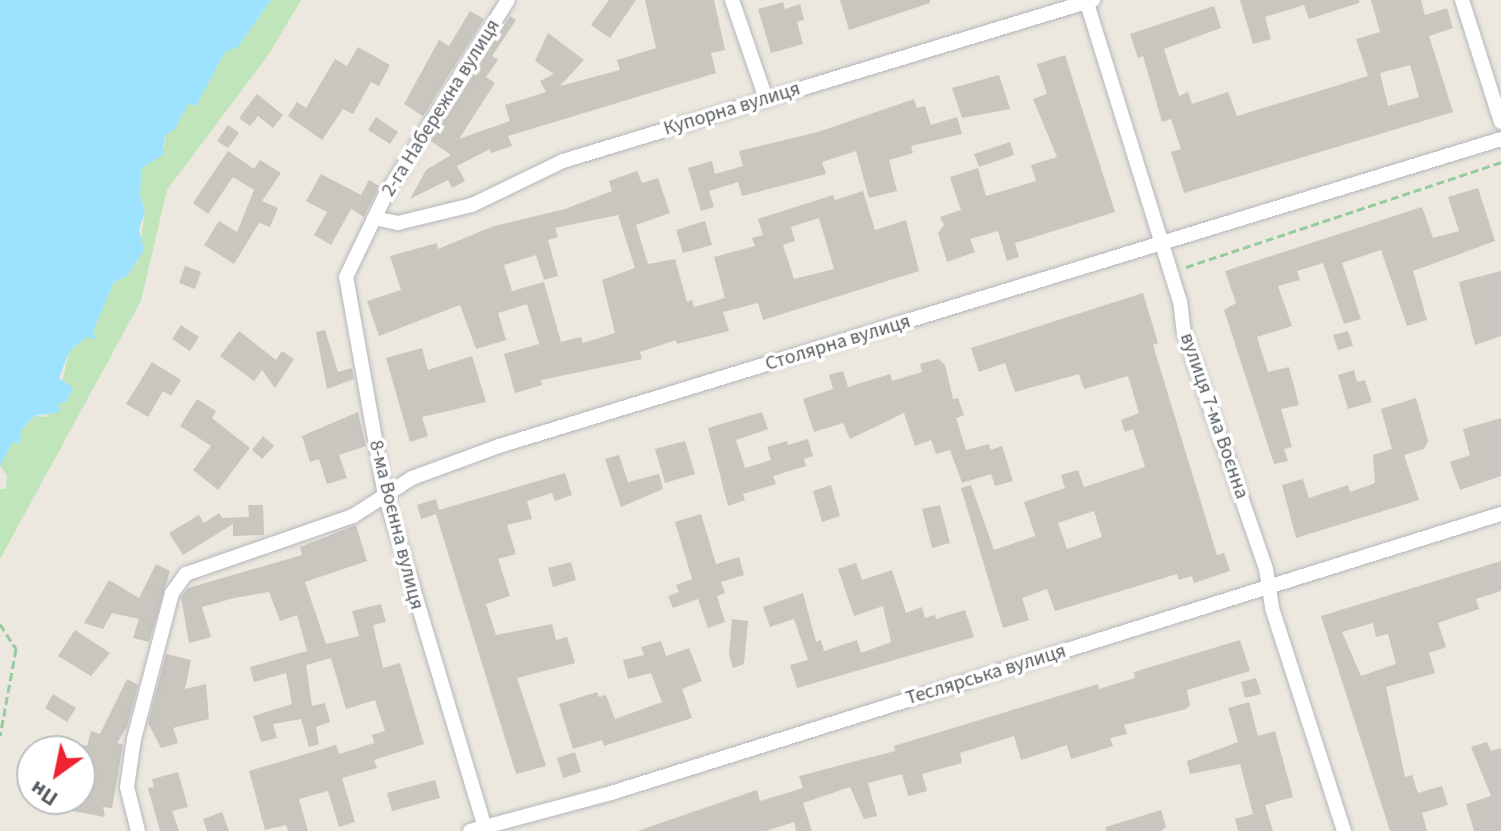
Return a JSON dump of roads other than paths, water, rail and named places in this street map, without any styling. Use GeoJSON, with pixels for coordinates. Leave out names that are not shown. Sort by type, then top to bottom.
{"type":"FeatureCollection","features":[{"type":"Feature","properties":{"kind":"street","name":"2-га Набережна вулиця"},"geometry":{"type":"LineString","coordinates":[[374,218],[508,0]]}},
{"type":"Feature","properties":{"kind":"street"},"geometry":{"type":"LineString","coordinates":[[732,0],[766,99]]}},
{"type":"Feature","properties":{"kind":"street"},"geometry":{"type":"LineString","coordinates":[[1462,0],[1501,122]]}},
{"type":"Feature","properties":{"kind":"street","name":"Купорна вулиця"},"geometry":{"type":"LineString","coordinates":[[374,218],[398,223],[472,205],[563,161],[1089,1]]}},
{"type":"Feature","properties":{"kind":"street","name":"вулиця 7-ма Воєнна"},"geometry":{"type":"LineString","coordinates":[[1089,1],[1171,273],[1184,332],[1270,586],[1272,608],[1344,831]]}},
{"type":"Feature","properties":{"kind":"street","name":"Столярна вулиця"},"geometry":{"type":"LineString","coordinates":[[138,831],[127,787],[134,739],[172,593],[186,574],[353,516],[412,478],[499,446],[1162,246],[1501,139]]}},
{"type":"Feature","properties":{"kind":"street","name":"8-ма Воєнна вулиця"},"geometry":{"type":"LineString","coordinates":[[374,218],[346,277],[385,495],[480,829]]}},
{"type":"Feature","properties":{"kind":"street","name":"Теслярська вулиця"},"geometry":{"type":"LineString","coordinates":[[480,829],[611,793],[1501,514]]}},
{"type":"Feature","properties":{"kind":"water"},"geometry":{"type":"Polygon","coordinates":[[[0,0],[271,0],[238,47],[225,52],[196,106],[188,104],[175,129],[165,135],[163,155],[142,168],[140,195],[145,211],[139,230],[144,250],[127,276],[114,282],[93,331],[96,339],[86,337],[69,352],[59,378],[73,388],[66,402],[58,404],[60,412],[34,416],[21,431],[20,444],[12,442],[0,466],[0,0]]]}}]}
